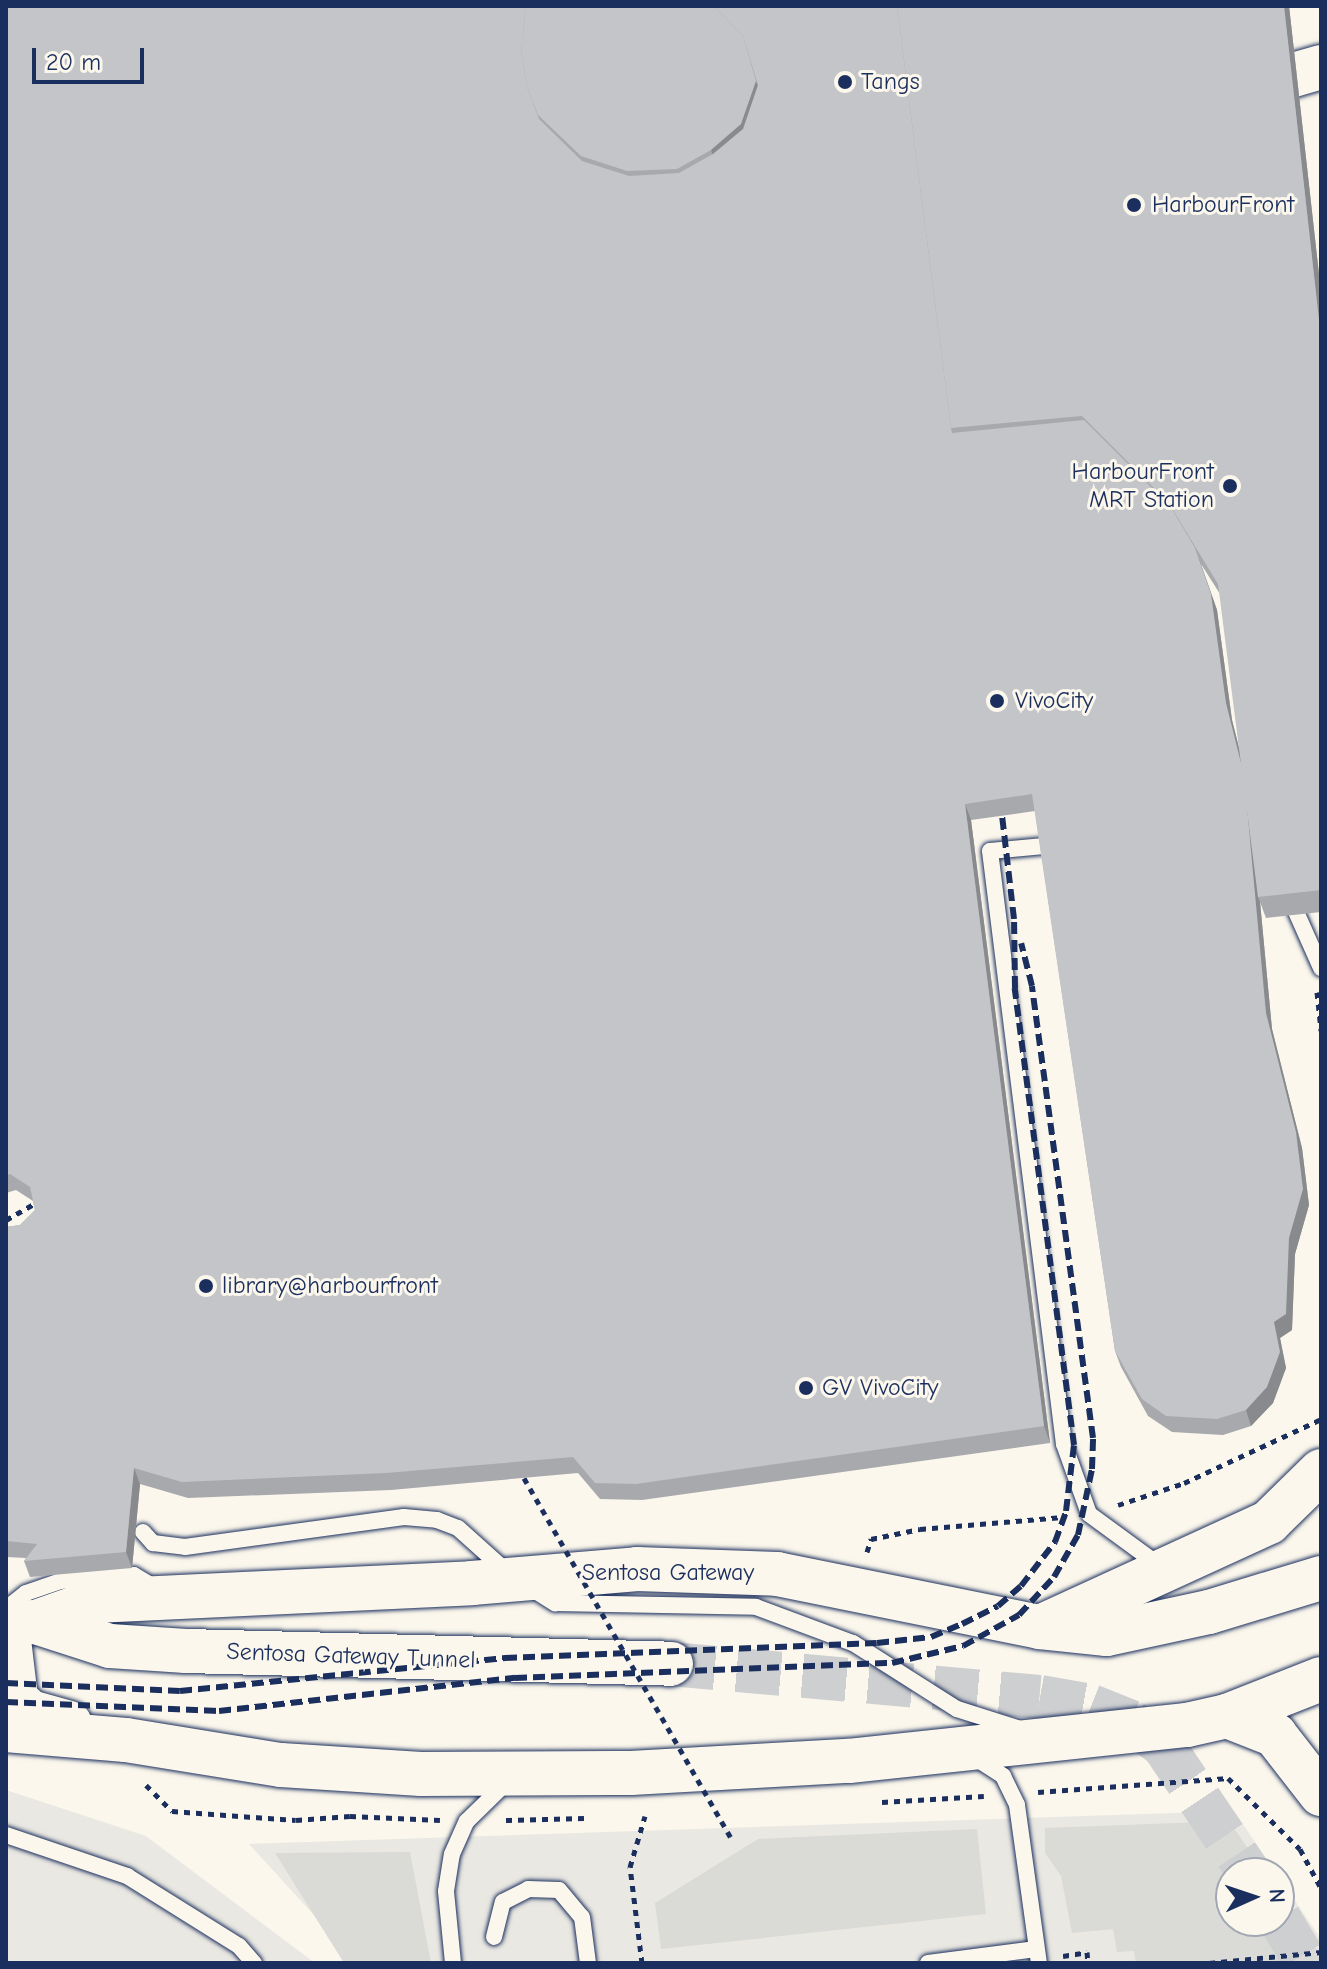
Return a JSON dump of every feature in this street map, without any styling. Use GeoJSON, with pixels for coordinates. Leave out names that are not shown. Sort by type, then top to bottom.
{"type":"FeatureCollection","features":[{"type":"Feature","properties":{"kind":"main road"},"geometry":{"type":"LineString","coordinates":[[1235,67],[1246,145],[1264,94],[1283,78],[1321,67]]}},
{"type":"Feature","properties":{"kind":"main road"},"geometry":{"type":"LineString","coordinates":[[1040,1627],[1162,1567],[1269,1522],[1321,1471]]}},
{"type":"Feature","properties":{"kind":"main road","name":"Sentosa Gateway"},"geometry":{"type":"LineString","coordinates":[[16,1622],[95,1601],[514,1578],[611,1569],[777,1574],[1040,1627],[1107,1634],[1209,1612],[1321,1578]]}},
{"type":"Feature","properties":{"kind":"main road"},"geometry":{"type":"LineString","coordinates":[[16,1622],[16,1699],[30,1712],[126,1740]]}},
{"type":"Feature","properties":{"kind":"main road","name":"Sentosa Gateway Tunnel"},"geometry":{"type":"LineString","coordinates":[[16,1622],[110,1646],[186,1651],[671,1664]]}},
{"type":"Feature","properties":{"kind":"main road"},"geometry":{"type":"LineString","coordinates":[[6,1730],[126,1740],[281,1765],[421,1774],[631,1773],[849,1761],[951,1747],[1187,1725],[1227,1716],[1321,1679]]}},
{"type":"Feature","properties":{"kind":"main road"},"geometry":{"type":"LineString","coordinates":[[1227,1716],[1275,1735],[1321,1794]]}},
{"type":"Feature","properties":{"kind":"lane"},"geometry":{"type":"LineString","coordinates":[[1044,846],[990,852],[1064,1444],[1089,1514],[1162,1567]]}},
{"type":"Feature","properties":{"kind":"lane"},"geometry":{"type":"LineString","coordinates":[[1280,877],[1321,968]]}},
{"type":"Feature","properties":{"kind":"lane"},"geometry":{"type":"LineString","coordinates":[[143,1532],[153,1543],[185,1547],[404,1517],[437,1520],[458,1528],[514,1578],[555,1603],[699,1603],[756,1607],[790,1617],[853,1643],[957,1709],[1052,1739]]}},
{"type":"Feature","properties":{"kind":"lane"},"geometry":{"type":"LineString","coordinates":[[928,1963],[1038,1956],[1017,1805],[1003,1776],[982,1760],[951,1747]]}},
{"type":"Feature","properties":{"kind":"lane"},"geometry":{"type":"LineString","coordinates":[[453,1963],[446,1891],[452,1854],[467,1821],[517,1773]]}},
{"type":"Feature","properties":{"kind":"lane"},"geometry":{"type":"LineString","coordinates":[[6,1835],[127,1876],[239,1946],[254,1963]]}},
{"type":"Feature","properties":{"kind":"lane"},"geometry":{"type":"LineString","coordinates":[[494,1937],[503,1902],[528,1889],[559,1890],[582,1917],[588,1963]]}},
{"type":"Feature","properties":{"kind":"path"},"geometry":{"type":"LineString","coordinates":[[1312,947],[1321,1031]]}},
{"type":"Feature","properties":{"kind":"path"},"geometry":{"type":"LineString","coordinates":[[6,1220],[36,1203]]}},
{"type":"Feature","properties":{"kind":"path"},"geometry":{"type":"LineString","coordinates":[[524,1478],[732,1840]]}},
{"type":"Feature","properties":{"kind":"path"},"geometry":{"type":"LineString","coordinates":[[1228,1778],[1300,1849],[1321,1888]]}},
{"type":"Feature","properties":{"kind":"path"},"geometry":{"type":"LineString","coordinates":[[642,1963],[630,1867],[645,1816]]}},
{"type":"Feature","properties":{"kind":"path"},"geometry":{"type":"LineString","coordinates":[[1209,1963],[1321,1952]]}},
{"type":"Feature","properties":{"kind":"shaded area"},"geometry":{"type":"Polygon","coordinates":[[[6,1790],[146,1836],[315,1963],[6,1963],[6,1790]]]}},
{"type":"Feature","properties":{"kind":"shaded area"},"geometry":{"type":"Polygon","coordinates":[[[1234,1811],[1265,1857],[1215,1857],[1215,1937],[1295,1937],[1295,1901],[1321,1939],[1321,1963],[347,1963],[334,1937],[249,1844],[1234,1811]]]}},
{"type":"Feature","properties":{"kind":"shaded area"},"geometry":{"type":"Polygon","coordinates":[[[1229,1821],[1254,1857],[1215,1857],[1215,1937],[1295,1937],[1295,1917],[1321,1955],[1321,1963],[1136,1963],[1134,1951],[1117,1952],[1113,1929],[1072,1933],[1061,1876],[1045,1853],[1045,1828],[1229,1821]]]}},
{"type":"Feature","properties":{"kind":"shaded area"},"geometry":{"type":"Polygon","coordinates":[[[977,1829],[986,1914],[661,1949],[655,1903],[758,1839],[977,1829]]]}},
{"type":"Feature","properties":{"kind":"shaded area"},"geometry":{"type":"Polygon","coordinates":[[[410,1852],[431,1963],[344,1963],[275,1853],[410,1852]]]}},
{"type":"Feature","properties":{"kind":"building"},"geometry":{"type":"Polygon","coordinates":[[[6,6],[526,6],[521,51],[527,87],[539,119],[582,161],[629,176],[679,173],[713,154],[743,129],[758,85],[743,36],[714,6],[897,6],[952,433],[1084,420],[1170,506],[1195,548],[1211,594],[1226,703],[1242,767],[1266,1013],[1296,1132],[1303,1189],[1289,1238],[1286,1314],[1274,1322],[1280,1352],[1267,1387],[1246,1410],[1217,1419],[1166,1416],[1142,1399],[1115,1351],[1032,794],[965,804],[1044,1426],[636,1484],[595,1483],[573,1457],[386,1473],[182,1482],[134,1468],[126,1552],[24,1561],[37,1544],[6,1541],[6,1227],[20,1225],[35,1210],[30,1187],[10,1174],[6,1175],[6,6]]]}},
{"type":"Feature","properties":{"kind":"building"},"geometry":{"type":"Polygon","coordinates":[[[526,6],[714,6],[743,36],[756,81],[741,124],[711,150],[677,169],[627,171],[581,156],[538,115],[527,87],[521,51],[526,6]]]}},
{"type":"Feature","properties":{"kind":"building","name":"HarbourFront MRT Station"},"geometry":{"type":"Polygon","coordinates":[[[897,6],[1284,6],[1321,338],[1321,890],[1258,897],[1218,584],[1168,502],[1082,416],[951,428],[897,6]]]}},
{"type":"Feature","properties":{"kind":"tunnel"},"geometry":{"type":"LineString","coordinates":[[671,1664],[1040,1697],[1091,1706],[1131,1722],[1163,1745],[1238,1857]]}},
{"type":"Feature","properties":{"kind":"tunnel"},"geometry":{"type":"LineString","coordinates":[[1290,1937],[1306,1963]]}},
{"type":"Feature","properties":{"kind":"railway"},"geometry":{"type":"LineString","coordinates":[[6,1683],[180,1691],[505,1658],[877,1643],[931,1637],[998,1606],[1021,1586],[1055,1542],[1066,1511],[1074,1445],[1015,988],[1014,919],[1002,816]]}},
{"type":"Feature","properties":{"kind":"railway"},"geometry":{"type":"LineString","coordinates":[[6,1702],[219,1711],[515,1678],[892,1663],[963,1646],[1019,1615],[1054,1577],[1078,1535],[1092,1469],[1093,1438],[1032,986],[1021,943]]}},
{"type":"Feature","properties":{"kind":"place","name":"Tangs"},"geometry":{"type":"Point","coordinates":[845,82]}},
{"type":"Feature","properties":{"kind":"place","name":"HarbourFront"},"geometry":{"type":"Point","coordinates":[1134,205]}},
{"type":"Feature","properties":{"kind":"place","name":"HarbourFront MRT Station"},"geometry":{"type":"Point","coordinates":[1230,486]}},
{"type":"Feature","properties":{"kind":"place","name":"VivoCity"},"geometry":{"type":"Point","coordinates":[997,701]}},
{"type":"Feature","properties":{"kind":"place","name":"library@harbourfront"},"geometry":{"type":"Point","coordinates":[206,1286]}},
{"type":"Feature","properties":{"kind":"place","name":"GV VivoCity"},"geometry":{"type":"Point","coordinates":[806,1388]}}]}
